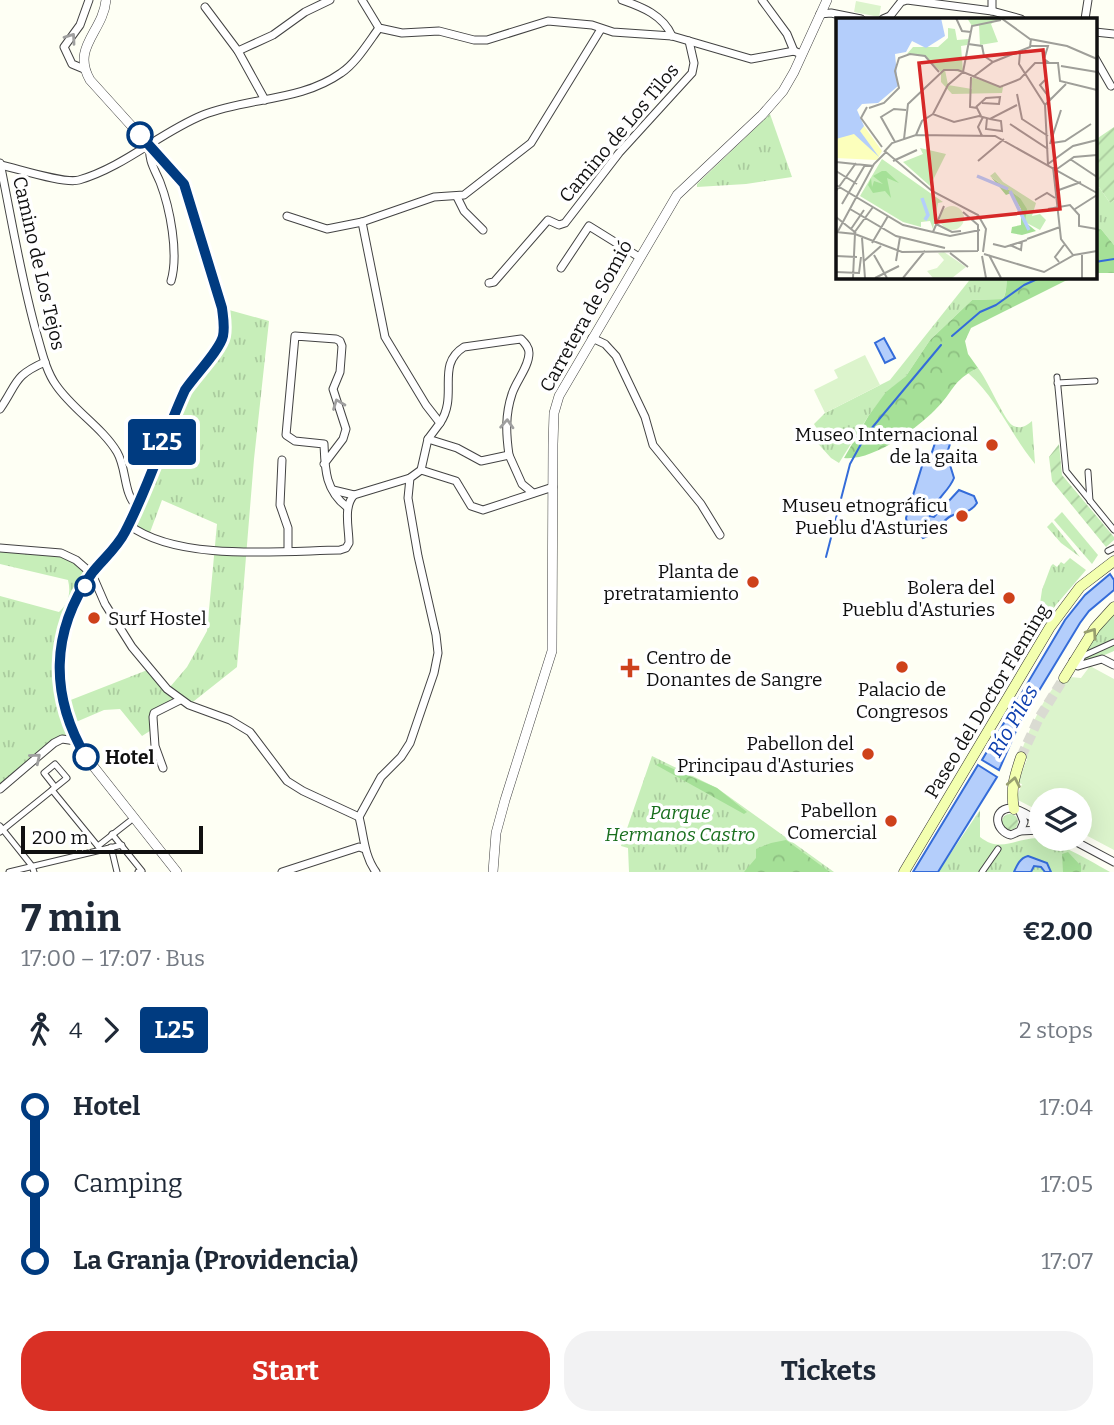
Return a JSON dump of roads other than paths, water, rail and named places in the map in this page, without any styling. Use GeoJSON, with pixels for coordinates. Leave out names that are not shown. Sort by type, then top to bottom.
{"type":"FeatureCollection","features":[{"type":"Feature","properties":{"kind":"main road","name":"Paseo del Doctor Fleming"},"geometry":{"type":"LineString","coordinates":[[904,872],[951,797],[1050,626],[1080,587],[1111,559]]}},
{"type":"Feature","properties":{"kind":"main road"},"geometry":{"type":"LineString","coordinates":[[1064,678],[1102,618],[1114,607]]}},
{"type":"Feature","properties":{"kind":"main road"},"geometry":{"type":"LineString","coordinates":[[1017,810],[1012,796],[1013,780],[1021,757]]}},
{"type":"Feature","properties":{"kind":"street"},"geometry":{"type":"LineString","coordinates":[[84,69],[72,64],[64,47],[80,25],[89,0]]}},
{"type":"Feature","properties":{"kind":"street"},"geometry":{"type":"LineString","coordinates":[[106,0],[103,16],[84,53],[84,69],[90,80],[184,184],[218,295],[224,327],[219,348],[196,372],[185,390],[129,525],[112,552],[92,574],[67,622],[59,663],[62,703],[76,741],[86,757],[177,872]]}},
{"type":"Feature","properties":{"kind":"street"},"geometry":{"type":"LineString","coordinates":[[237,51],[273,34],[305,12],[330,0]]}},
{"type":"Feature","properties":{"kind":"street"},"geometry":{"type":"LineString","coordinates":[[362,0],[379,29],[402,33],[439,31],[474,40],[486,40],[548,21],[672,36],[751,59],[798,52],[762,0]]}},
{"type":"Feature","properties":{"kind":"street"},"geometry":{"type":"LineString","coordinates":[[622,0],[649,6],[672,36]]}},
{"type":"Feature","properties":{"kind":"street","name":"Carretera de Somió"},"geometry":{"type":"LineString","coordinates":[[493,872],[496,834],[505,800],[552,651],[554,413],[559,396],[677,195],[762,115],[783,91],[798,52],[827,0]]}},
{"type":"Feature","properties":{"kind":"street"},"geometry":{"type":"LineString","coordinates":[[885,18],[901,2],[907,0],[992,11],[1017,18]]}},
{"type":"Feature","properties":{"kind":"street"},"geometry":{"type":"LineString","coordinates":[[992,0],[992,11]]}},
{"type":"Feature","properties":{"kind":"street"},"geometry":{"type":"LineString","coordinates":[[1085,18],[1088,0]]}},
{"type":"Feature","properties":{"kind":"street"},"geometry":{"type":"LineString","coordinates":[[205,7],[237,51],[265,100]]}},
{"type":"Feature","properties":{"kind":"street"},"geometry":{"type":"LineString","coordinates":[[820,14],[831,12],[857,18]]}},
{"type":"Feature","properties":{"kind":"street"},"geometry":{"type":"LineString","coordinates":[[0,164],[78,180],[111,166],[202,115],[237,104],[306,91],[342,73],[379,29]]}},
{"type":"Feature","properties":{"kind":"street"},"geometry":{"type":"LineString","coordinates":[[287,216],[327,229],[362,222],[434,197],[457,197],[477,188],[531,143],[601,29]]}},
{"type":"Feature","properties":{"kind":"street"},"geometry":{"type":"LineString","coordinates":[[1096,32],[1114,34]]}},
{"type":"Feature","properties":{"kind":"street","name":"Camino de Los Tilos"},"geometry":{"type":"LineString","coordinates":[[489,283],[494,282],[548,220],[559,225],[565,223],[620,153],[692,73],[694,63],[689,41]]}},
{"type":"Feature","properties":{"kind":"street"},"geometry":{"type":"LineString","coordinates":[[1096,60],[1111,86]]}},
{"type":"Feature","properties":{"kind":"street"},"geometry":{"type":"LineString","coordinates":[[150,145],[148,157],[161,184],[170,222],[175,256],[171,281]]}},
{"type":"Feature","properties":{"kind":"street","name":"Camino de Los Tejos"},"geometry":{"type":"LineString","coordinates":[[0,164],[13,236],[45,362],[55,384],[74,408],[117,452],[123,465],[131,501],[137,507]]}},
{"type":"Feature","properties":{"kind":"street"},"geometry":{"type":"LineString","coordinates":[[457,197],[464,211],[484,230]]}},
{"type":"Feature","properties":{"kind":"street"},"geometry":{"type":"LineString","coordinates":[[362,222],[385,337],[426,405],[440,422]]}},
{"type":"Feature","properties":{"kind":"street"},"geometry":{"type":"LineString","coordinates":[[561,268],[589,226],[639,257]]}},
{"type":"Feature","properties":{"kind":"street"},"geometry":{"type":"LineString","coordinates":[[324,464],[343,439],[346,429],[333,389],[340,372],[342,346],[340,341],[295,336],[286,435],[295,441],[338,445]]}},
{"type":"Feature","properties":{"kind":"street"},"geometry":{"type":"LineString","coordinates":[[592,338],[605,344],[616,356],[645,417],[653,445],[701,503],[720,535]]}},
{"type":"Feature","properties":{"kind":"street"},"geometry":{"type":"LineString","coordinates":[[333,490],[354,495],[410,478],[421,470],[428,439],[446,414],[449,400],[447,371],[455,353],[464,347],[521,339],[528,346],[529,354],[506,416],[509,456],[522,484],[533,493]]}},
{"type":"Feature","properties":{"kind":"street"},"geometry":{"type":"LineString","coordinates":[[0,409],[19,377],[45,362]]}},
{"type":"Feature","properties":{"kind":"street"},"geometry":{"type":"LineString","coordinates":[[1095,381],[1057,380],[1066,471],[1114,530]]}},
{"type":"Feature","properties":{"kind":"street"},"geometry":{"type":"LineString","coordinates":[[428,439],[457,448],[481,461],[509,456]]}},
{"type":"Feature","properties":{"kind":"street"},"geometry":{"type":"LineString","coordinates":[[324,444],[325,477],[347,507]]}},
{"type":"Feature","properties":{"kind":"street"},"geometry":{"type":"LineString","coordinates":[[282,460],[280,505],[288,528],[288,551]]}},
{"type":"Feature","properties":{"kind":"street"},"geometry":{"type":"LineString","coordinates":[[421,470],[456,481],[471,506],[483,510],[553,487]]}},
{"type":"Feature","properties":{"kind":"street"},"geometry":{"type":"LineString","coordinates":[[1088,472],[1090,501]]}},
{"type":"Feature","properties":{"kind":"street"},"geometry":{"type":"LineString","coordinates":[[376,872],[365,849],[359,817],[381,777],[401,757],[410,743],[434,673],[438,653],[408,498],[410,478]]}},
{"type":"Feature","properties":{"kind":"street"},"geometry":{"type":"LineString","coordinates":[[129,525],[149,535],[192,549],[340,550],[346,548],[349,543],[347,507],[354,495]]}},
{"type":"Feature","properties":{"kind":"street"},"geometry":{"type":"LineString","coordinates":[[0,548],[61,553],[76,560],[92,574],[105,604],[132,647],[167,690],[180,700],[230,720],[250,732],[287,781],[303,792],[359,817]]}},
{"type":"Feature","properties":{"kind":"street"},"geometry":{"type":"LineString","coordinates":[[1075,663],[1083,656],[1114,642]]}},
{"type":"Feature","properties":{"kind":"street"},"geometry":{"type":"LineString","coordinates":[[1075,663],[1102,659],[1114,665]]}},
{"type":"Feature","properties":{"kind":"street"},"geometry":{"type":"LineString","coordinates":[[163,768],[155,746],[154,713],[180,700]]}},
{"type":"Feature","properties":{"kind":"street"},"geometry":{"type":"LineString","coordinates":[[0,789],[54,743],[62,739],[76,741]]}},
{"type":"Feature","properties":{"kind":"street"},"geometry":{"type":"LineString","coordinates":[[33,869],[1,829],[54,788],[100,848]]}},
{"type":"Feature","properties":{"kind":"street"},"geometry":{"type":"LineString","coordinates":[[1029,816],[1017,810],[1001,812],[998,818],[1001,831],[1007,835],[1029,831]]}},
{"type":"Feature","properties":{"kind":"street"},"geometry":{"type":"LineString","coordinates":[[1017,810],[1024,821],[1020,831]]}},
{"type":"Feature","properties":{"kind":"street"},"geometry":{"type":"LineString","coordinates":[[100,848],[130,821]]}},
{"type":"Feature","properties":{"kind":"street"},"geometry":{"type":"LineString","coordinates":[[113,834],[142,871],[138,872]]}},
{"type":"Feature","properties":{"kind":"street"},"geometry":{"type":"LineString","coordinates":[[9,872],[33,869],[100,848],[121,845]]}},
{"type":"Feature","properties":{"kind":"street"},"geometry":{"type":"LineString","coordinates":[[111,847],[117,872]]}},
{"type":"Feature","properties":{"kind":"street"},"geometry":{"type":"LineString","coordinates":[[282,872],[359,847],[365,849]]}},
{"type":"Feature","properties":{"kind":"street"},"geometry":{"type":"LineString","coordinates":[[982,872],[998,849]]}},
{"type":"Feature","properties":{"kind":"street"},"geometry":{"type":"LineString","coordinates":[[1092,850],[1114,862]]}},
{"type":"Feature","properties":{"kind":"water"},"geometry":{"type":"Polygon","coordinates":[[[884,338],[895,358],[885,363],[875,343],[884,338]]]}},
{"type":"Feature","properties":{"kind":"water"},"geometry":{"type":"Polygon","coordinates":[[[941,436],[947,438],[950,444],[945,459],[954,478],[935,504],[930,516],[934,517],[959,490],[974,496],[977,503],[968,511],[947,518],[934,533],[923,538],[907,523],[906,518],[922,466],[941,436]]]}},
{"type":"Feature","properties":{"kind":"water","name":"Río Piles"},"geometry":{"type":"Polygon","coordinates":[[[1110,574],[1114,580],[1114,590],[1089,611],[1080,623],[1020,722],[999,770],[982,760],[1065,620],[1085,595],[1110,574]]]}},
{"type":"Feature","properties":{"kind":"water"},"geometry":{"type":"Polygon","coordinates":[[[978,765],[997,777],[938,872],[913,872],[978,765]]]}},
{"type":"Feature","properties":{"kind":"water"},"geometry":{"type":"Polygon","coordinates":[[[1028,856],[1047,863],[1051,872],[1034,866],[1031,872],[1014,872],[1021,860],[1028,856]]]}},
{"type":"Feature","properties":{"kind":"waterway"},"geometry":{"type":"LineString","coordinates":[[1096,262],[1114,259]]}},
{"type":"Feature","properties":{"kind":"waterway"},"geometry":{"type":"LineString","coordinates":[[952,336],[980,312],[1040,278]]}},
{"type":"Feature","properties":{"kind":"waterway"},"geometry":{"type":"LineString","coordinates":[[826,557],[850,464],[866,435],[941,345]]}},
{"type":"Feature","properties":{"kind":"tunnel"},"geometry":{"type":"LineString","coordinates":[[1021,757],[1039,718],[1064,678]]}},
{"type":"Feature","properties":{"kind":"place","name":"Museo Internacional de la gaita"},"geometry":{"type":"Point","coordinates":[992,445]}},
{"type":"Feature","properties":{"kind":"place","name":"Museu etnográficu Pueblu d'Asturies"},"geometry":{"type":"Point","coordinates":[962,516]}},
{"type":"Feature","properties":{"kind":"place","name":"Planta de pretratamiento"},"geometry":{"type":"Point","coordinates":[753,582]}},
{"type":"Feature","properties":{"kind":"place","name":"Bolera del Pueblu d'Asturies"},"geometry":{"type":"Point","coordinates":[1009,598]}},
{"type":"Feature","properties":{"kind":"place","name":"Surf Hostel"},"geometry":{"type":"Point","coordinates":[94,618]}},
{"type":"Feature","properties":{"kind":"place","name":"Palacio de Congresos"},"geometry":{"type":"Point","coordinates":[902,667]}},
{"type":"Feature","properties":{"kind":"place","name":"Centro de Donantes de Sangre"},"geometry":{"type":"Point","coordinates":[630,668]}},
{"type":"Feature","properties":{"kind":"place","name":"Pabellon del Principau d'Asturies"},"geometry":{"type":"Point","coordinates":[868,754]}},
{"type":"Feature","properties":{"kind":"place","name":"Hotel"},"geometry":{"type":"Point","coordinates":[86,757]}},
{"type":"Feature","properties":{"kind":"place","name":"Pabellon Comercial"},"geometry":{"type":"Point","coordinates":[891,821]}},
{"type":"Feature","properties":{"kind":"park label","name":"Parque Hermanos Castro"},"geometry":{"type":"Point","coordinates":[680,823]}}]}
